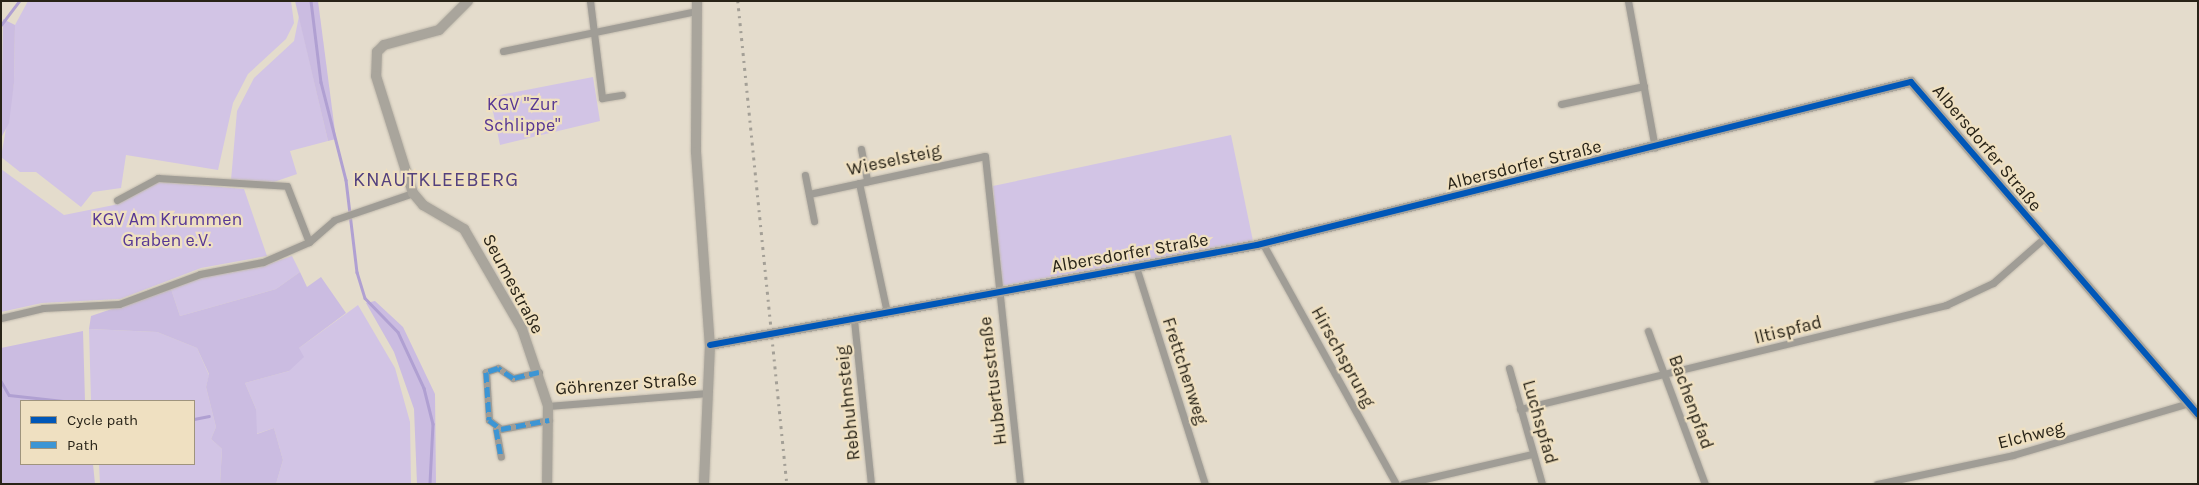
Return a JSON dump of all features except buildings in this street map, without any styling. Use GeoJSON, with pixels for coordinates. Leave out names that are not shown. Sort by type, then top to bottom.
{"type":"FeatureCollection","features":[{"type":"Feature","properties":{"kind":"street"},"geometry":{"type":"LineString","coordinates":[[1,318],[43,308],[119,304],[200,274],[264,262],[309,242],[345,216],[357,214],[413,194],[378,85],[377,52],[384,46],[439,30],[468,1]]}},
{"type":"Feature","properties":{"kind":"street"},"geometry":{"type":"LineString","coordinates":[[590,1],[592,33],[602,98],[622,95]]}},
{"type":"Feature","properties":{"kind":"street"},"geometry":{"type":"LineString","coordinates":[[1628,1],[1655,148]]}},
{"type":"Feature","properties":{"kind":"street"},"geometry":{"type":"LineString","coordinates":[[503,51],[592,33],[698,6],[696,152],[710,345],[704,484]]}},
{"type":"Feature","properties":{"kind":"street","name":"Albersdorfer Straße"},"geometry":{"type":"LineString","coordinates":[[710,345],[854,320],[997,291],[1263,244],[1655,148],[1911,82],[2198,414]]}},
{"type":"Feature","properties":{"kind":"street"},"geometry":{"type":"LineString","coordinates":[[1561,104],[1644,86]]}},
{"type":"Feature","properties":{"kind":"street"},"geometry":{"type":"LineString","coordinates":[[861,149],[867,181]]}},
{"type":"Feature","properties":{"kind":"street","name":"Wieselsteig"},"geometry":{"type":"LineString","coordinates":[[809,194],[985,156]]}},
{"type":"Feature","properties":{"kind":"street","name":"Hubertusstraße"},"geometry":{"type":"LineString","coordinates":[[985,156],[997,291],[1020,484]]}},
{"type":"Feature","properties":{"kind":"street"},"geometry":{"type":"LineString","coordinates":[[805,176],[814,221]]}},
{"type":"Feature","properties":{"kind":"street"},"geometry":{"type":"LineString","coordinates":[[117,200],[158,178],[287,186],[309,242]]}},
{"type":"Feature","properties":{"kind":"street"},"geometry":{"type":"LineString","coordinates":[[859,183],[887,313]]}},
{"type":"Feature","properties":{"kind":"street","name":"Seumestraße"},"geometry":{"type":"LineString","coordinates":[[413,194],[423,205],[464,229],[522,329],[539,372],[548,406],[547,484]]}},
{"type":"Feature","properties":{"kind":"street","name":"Iltispfad"},"geometry":{"type":"LineString","coordinates":[[1520,409],[1665,376],[1955,302],[1993,284],[2044,238]]}},
{"type":"Feature","properties":{"kind":"street","name":"Hirschsprung"},"geometry":{"type":"LineString","coordinates":[[1263,244],[1396,484]]}},
{"type":"Feature","properties":{"kind":"street","name":"Frettchenweg"},"geometry":{"type":"LineString","coordinates":[[1136,267],[1205,484]]}},
{"type":"Feature","properties":{"kind":"street","name":"Rebhuhnsteig"},"geometry":{"type":"LineString","coordinates":[[854,320],[871,484]]}},
{"type":"Feature","properties":{"kind":"street","name":"Bachenpfad"},"geometry":{"type":"LineString","coordinates":[[1648,330],[1705,484]]}},
{"type":"Feature","properties":{"kind":"street"},"geometry":{"type":"LineString","coordinates":[[500,457],[496,429],[489,420],[486,372],[498,368],[513,378],[539,372]]}},
{"type":"Feature","properties":{"kind":"street","name":"Luchspfad"},"geometry":{"type":"LineString","coordinates":[[1509,368],[1542,484]]}},
{"type":"Feature","properties":{"kind":"street","name":"Göhrenzer Straße"},"geometry":{"type":"LineString","coordinates":[[548,406],[707,393]]}},
{"type":"Feature","properties":{"kind":"street","name":"Elchweg"},"geometry":{"type":"LineString","coordinates":[[1877,484],[2021,453],[2188,403]]}},
{"type":"Feature","properties":{"kind":"street"},"geometry":{"type":"LineString","coordinates":[[496,429],[549,420]]}},
{"type":"Feature","properties":{"kind":"street"},"geometry":{"type":"LineString","coordinates":[[1403,484],[1532,454]]}},
{"type":"Feature","properties":{"kind":"green space"},"geometry":{"type":"Polygon","coordinates":[[[28,1],[291,1],[294,23],[286,39],[248,74],[233,103],[218,170],[126,155],[121,188],[93,192],[81,207],[36,172],[20,172],[1,157],[14,83],[15,25],[28,1]]]}},
{"type":"Feature","properties":{"kind":"green space"},"geometry":{"type":"Polygon","coordinates":[[[299,16],[328,141],[290,151],[297,174],[271,183],[231,180],[237,111],[254,78],[294,41],[299,16]]]}},
{"type":"Feature","properties":{"kind":"green space","name":"KGV \"Zur Schlippe\""},"geometry":{"type":"Polygon","coordinates":[[[593,77],[600,121],[500,145],[490,97],[593,77]]]}},
{"type":"Feature","properties":{"kind":"green space"},"geometry":{"type":"Polygon","coordinates":[[[1231,135],[1253,241],[1001,286],[993,186],[1231,135]]]}},
{"type":"Feature","properties":{"kind":"green space","name":"KGV Am Krummen Graben e.V."},"geometry":{"type":"Polygon","coordinates":[[[1,169],[64,215],[114,205],[159,182],[244,189],[267,256],[201,268],[120,299],[42,303],[1,312],[1,169]]]}},
{"type":"Feature","properties":{"kind":"green space","name":"KGV Am Krummen Graben e.V."},"geometry":{"type":"Polygon","coordinates":[[[292,256],[300,272],[276,289],[180,316],[171,289],[203,277],[260,267],[292,256]]]}},
{"type":"Feature","properties":{"kind":"green space"},"geometry":{"type":"Polygon","coordinates":[[[358,305],[395,368],[410,422],[411,484],[276,484],[283,460],[274,428],[256,434],[256,409],[245,383],[289,371],[299,348],[358,305]]]}},
{"type":"Feature","properties":{"kind":"green space"},"geometry":{"type":"Polygon","coordinates":[[[89,329],[157,332],[197,348],[209,375],[206,387],[216,427],[211,439],[222,449],[220,484],[100,484],[99,465],[195,465],[195,400],[91,400],[89,329]]]}},
{"type":"Feature","properties":{"kind":"shaded area"},"geometry":{"type":"Polygon","coordinates":[[[295,1],[318,1],[336,139],[328,141],[295,1]]]}},
{"type":"Feature","properties":{"kind":"shaded area"},"geometry":{"type":"Polygon","coordinates":[[[3,19],[15,25],[14,83],[9,123],[1,138],[3,19]]]}},
{"type":"Feature","properties":{"kind":"shaded area"},"geometry":{"type":"Polygon","coordinates":[[[300,272],[307,287],[321,277],[346,313],[299,348],[304,357],[289,371],[245,383],[256,409],[257,434],[274,428],[283,460],[276,484],[220,484],[222,449],[211,439],[216,427],[206,387],[209,374],[197,348],[157,332],[89,329],[91,316],[171,289],[180,316],[276,289],[300,272]]]}},
{"type":"Feature","properties":{"kind":"shaded area"},"geometry":{"type":"Polygon","coordinates":[[[375,301],[403,327],[435,394],[436,484],[417,484],[414,409],[394,352],[366,303],[375,301]]]}},
{"type":"Feature","properties":{"kind":"shaded area"},"geometry":{"type":"Polygon","coordinates":[[[83,331],[85,400],[20,400],[20,465],[93,465],[95,484],[1,484],[1,348],[83,331]]]}},
{"type":"Feature","properties":{"kind":"waterway"},"geometry":{"type":"LineString","coordinates":[[1,25],[19,1]]}},
{"type":"Feature","properties":{"kind":"waterway"},"geometry":{"type":"LineString","coordinates":[[311,1],[321,82],[346,180],[357,272],[365,298],[398,332],[424,388],[433,424],[430,484]]}},
{"type":"Feature","properties":{"kind":"waterway"},"geometry":{"type":"LineString","coordinates":[[1,381],[9,395],[54,400]]}},
{"type":"Feature","properties":{"kind":"waterway"},"geometry":{"type":"LineString","coordinates":[[195,419],[209,416]]}},
{"type":"Feature","properties":{"kind":"railway"},"geometry":{"type":"LineString","coordinates":[[738,1],[787,484]]}},
{"type":"Feature","properties":{"kind":"marked path"},"geometry":{"type":"LineString","coordinates":[[539,372],[513,378],[498,368],[486,372],[489,420],[501,429],[549,420]]}},
{"type":"Feature","properties":{"kind":"marked path"},"geometry":{"type":"LineString","coordinates":[[496,429],[501,457]]}},
{"type":"Feature","properties":{"kind":"cycle path"},"geometry":{"type":"LineString","coordinates":[[710,345],[1257,245],[1911,82],[2198,414]]}},
{"type":"Feature","properties":{"kind":"district","name":"KNAUTKLEEBERG"},"geometry":{"type":"Point","coordinates":[436,179]}}]}
